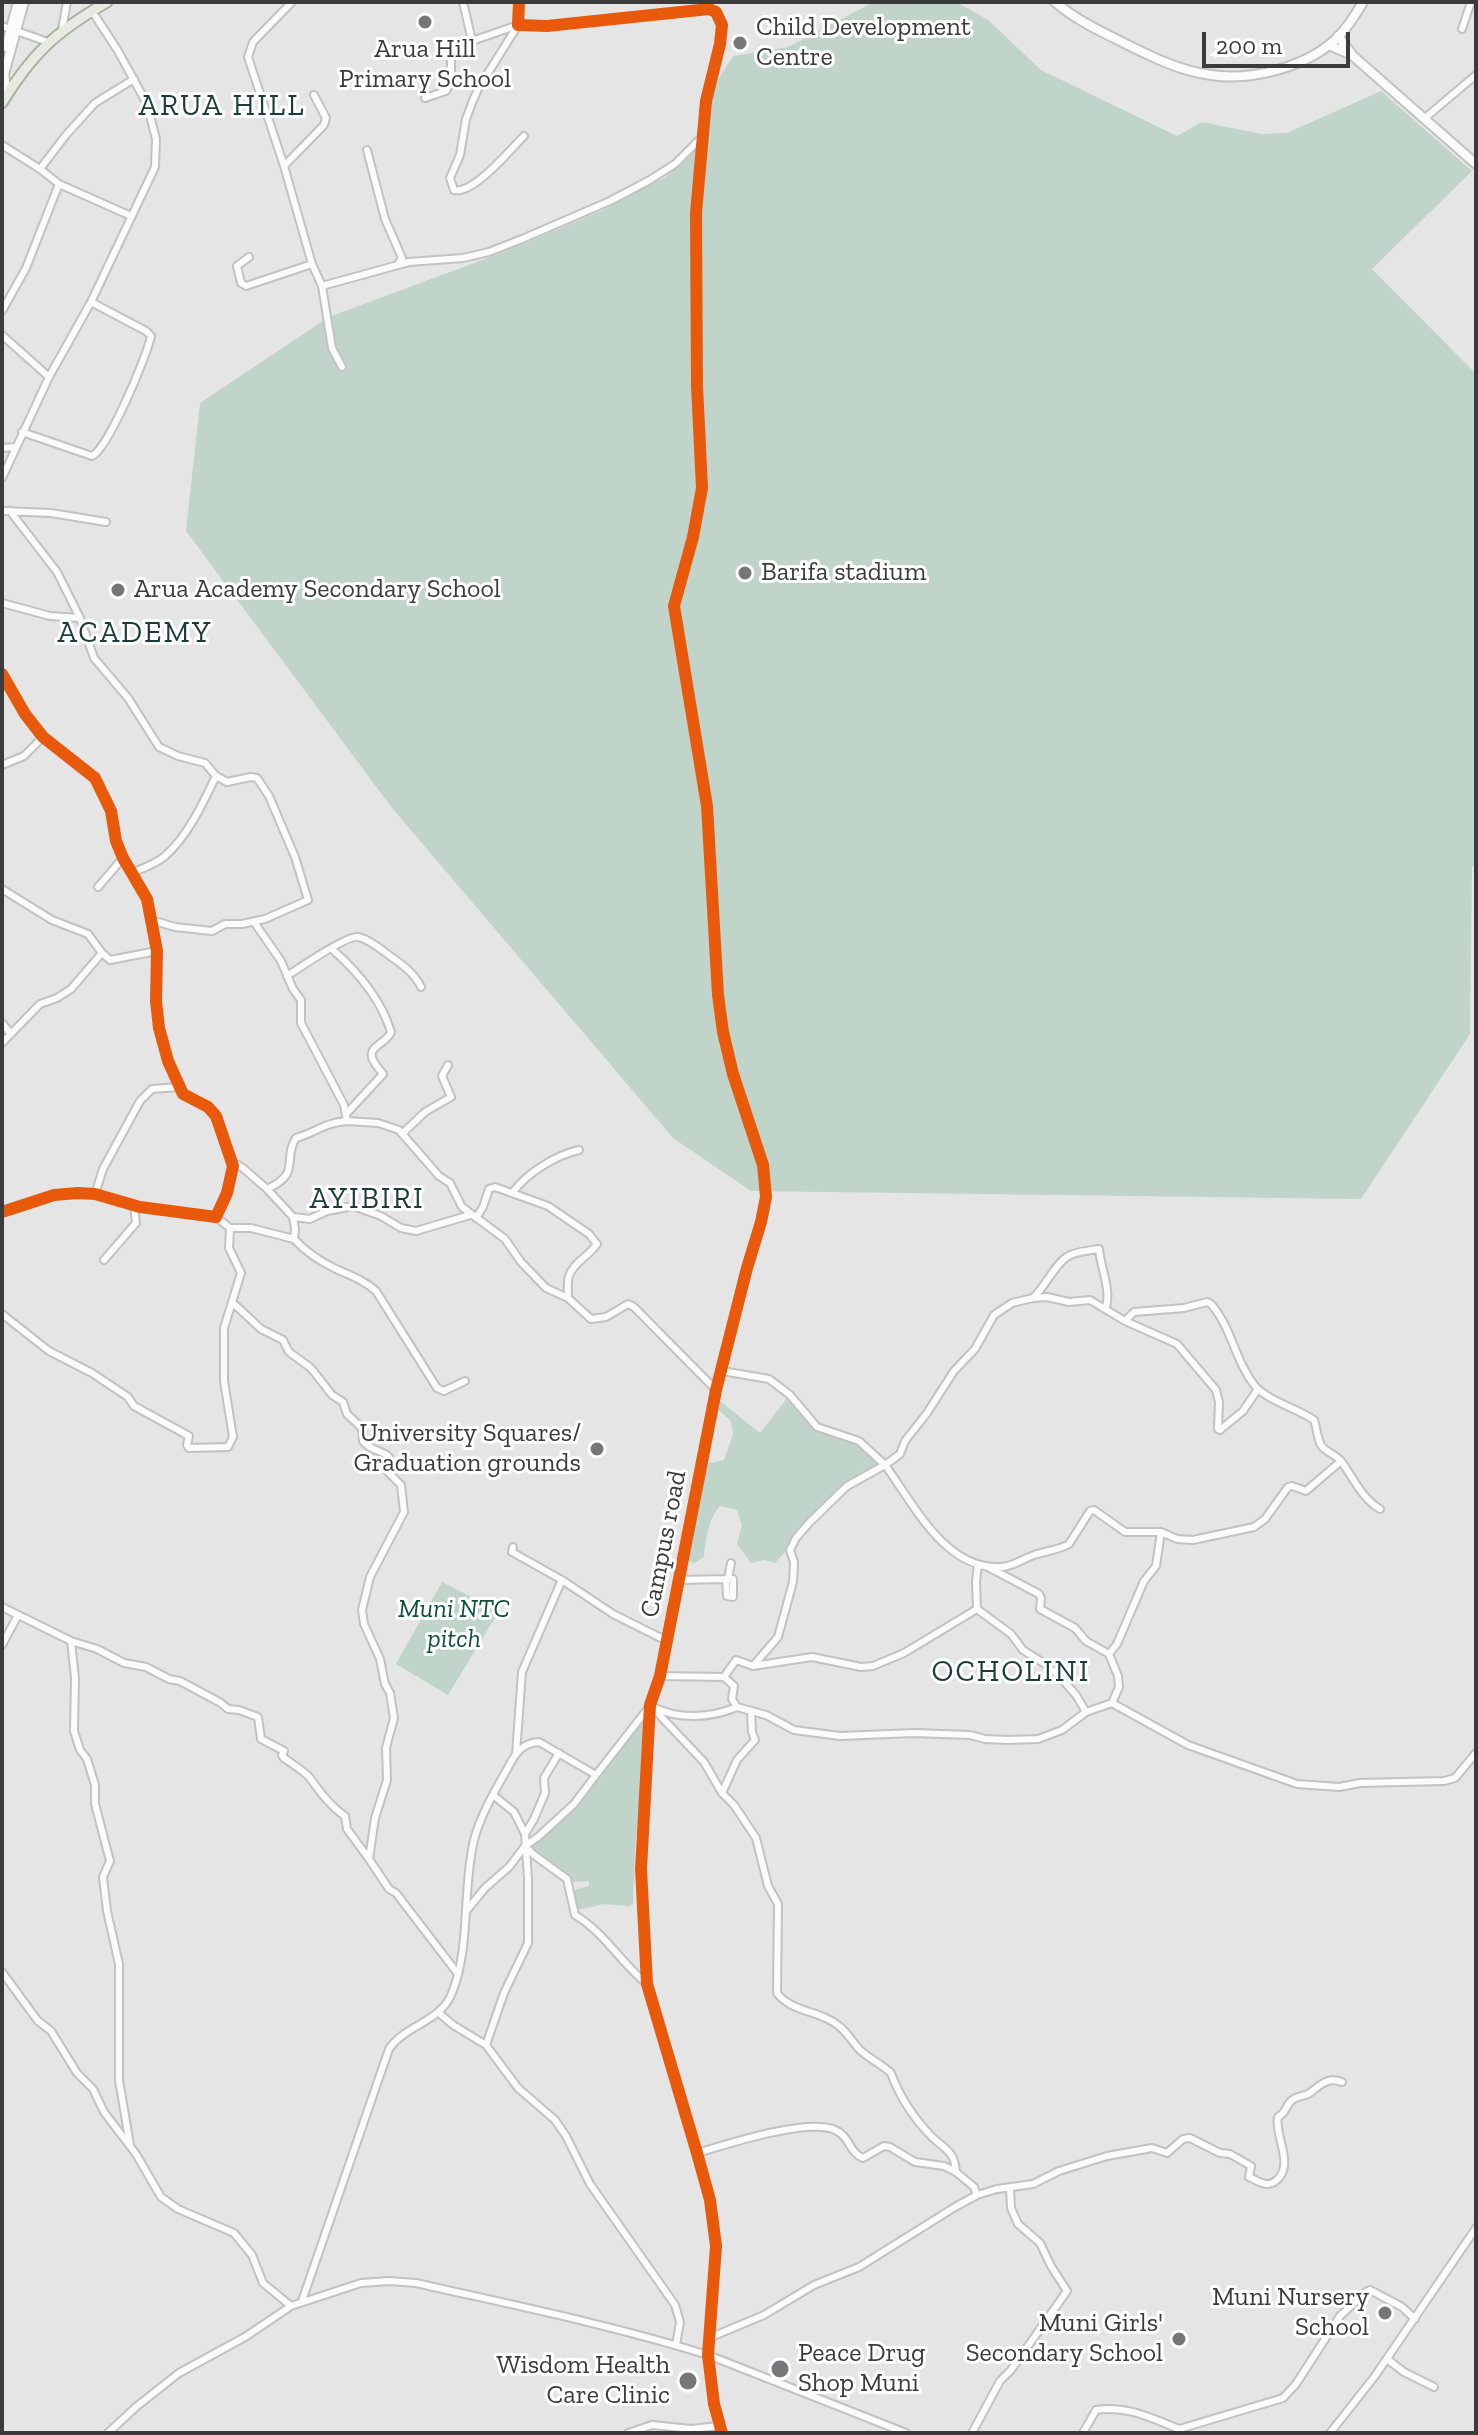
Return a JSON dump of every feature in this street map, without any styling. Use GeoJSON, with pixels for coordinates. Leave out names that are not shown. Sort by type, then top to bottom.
{"type":"FeatureCollection","features":[{"type":"Feature","properties":{"kind":"main road"},"geometry":{"type":"LineString","coordinates":[[2,64],[10,28],[21,2]]}},
{"type":"Feature","properties":{"kind":"main road"},"geometry":{"type":"LineString","coordinates":[[4,99],[48,42],[107,2]]}},
{"type":"Feature","properties":{"kind":"main road"},"geometry":{"type":"LineString","coordinates":[[1055,2],[1089,25],[1148,55],[1211,75],[1243,75],[1287,66],[1329,45],[1363,2]]}},
{"type":"Feature","properties":{"kind":"main road"},"geometry":{"type":"LineString","coordinates":[[4,99],[10,28]]}},
{"type":"Feature","properties":{"kind":"main road"},"geometry":{"type":"LineString","coordinates":[[1338,36],[1353,56],[1476,164]]}},
{"type":"Feature","properties":{"kind":"main road"},"geometry":{"type":"LineString","coordinates":[[1329,45],[1353,56]]}},
{"type":"Feature","properties":{"kind":"street"},"geometry":{"type":"LineString","coordinates":[[62,30],[67,2]]}},
{"type":"Feature","properties":{"kind":"street"},"geometry":{"type":"LineString","coordinates":[[292,2],[253,42],[248,57],[312,264],[322,286],[332,348],[342,367]]}},
{"type":"Feature","properties":{"kind":"street"},"geometry":{"type":"LineString","coordinates":[[463,2],[472,41]]}},
{"type":"Feature","properties":{"kind":"street"},"geometry":{"type":"LineString","coordinates":[[519,2],[518,25],[472,103],[460,155],[450,178],[454,190],[466,190],[485,176],[524,136]]}},
{"type":"Feature","properties":{"kind":"street"},"geometry":{"type":"LineString","coordinates":[[1462,29],[1472,4]]}},
{"type":"Feature","properties":{"kind":"street","name":"Campus road"},"geometry":{"type":"LineString","coordinates":[[518,25],[547,26],[709,9],[716,12],[722,25],[708,89],[696,213],[697,386],[702,488],[693,537],[674,606],[707,806],[723,1032],[733,1074],[763,1165],[766,1186],[765,1204],[716,1390],[660,1676],[650,1705]]}},
{"type":"Feature","properties":{"kind":"street"},"geometry":{"type":"LineString","coordinates":[[2,478],[49,377],[91,302],[155,167],[152,119],[134,79],[92,11]]}},
{"type":"Feature","properties":{"kind":"street"},"geometry":{"type":"LineString","coordinates":[[425,98],[446,91],[451,81],[451,53],[458,47],[518,25]]}},
{"type":"Feature","properties":{"kind":"street"},"geometry":{"type":"LineString","coordinates":[[10,28],[48,42]]}},
{"type":"Feature","properties":{"kind":"street"},"geometry":{"type":"LineString","coordinates":[[1425,118],[1476,75]]}},
{"type":"Feature","properties":{"kind":"street"},"geometry":{"type":"LineString","coordinates":[[40,169],[95,103],[134,79]]}},
{"type":"Feature","properties":{"kind":"street"},"geometry":{"type":"LineString","coordinates":[[284,166],[324,125],[326,118],[314,95]]}},
{"type":"Feature","properties":{"kind":"street"},"geometry":{"type":"LineString","coordinates":[[322,286],[398,265],[455,260],[489,252],[610,201],[648,181],[675,164],[703,136]]}},
{"type":"Feature","properties":{"kind":"street"},"geometry":{"type":"LineString","coordinates":[[2,145],[59,184],[131,216]]}},
{"type":"Feature","properties":{"kind":"street"},"geometry":{"type":"LineString","coordinates":[[367,150],[382,212],[402,258],[398,265]]}},
{"type":"Feature","properties":{"kind":"street"},"geometry":{"type":"LineString","coordinates":[[2,311],[26,268],[59,184]]}},
{"type":"Feature","properties":{"kind":"street"},"geometry":{"type":"LineString","coordinates":[[249,257],[237,266],[241,283],[246,286],[312,264]]}},
{"type":"Feature","properties":{"kind":"street"},"geometry":{"type":"LineString","coordinates":[[22,432],[92,456],[98,454],[107,438],[139,372],[151,336],[91,302]]}},
{"type":"Feature","properties":{"kind":"street"},"geometry":{"type":"LineString","coordinates":[[2,335],[49,377]]}},
{"type":"Feature","properties":{"kind":"street"},"geometry":{"type":"LineString","coordinates":[[2,448],[16,447]]}},
{"type":"Feature","properties":{"kind":"street"},"geometry":{"type":"LineString","coordinates":[[6,511],[51,513],[106,522]]}},
{"type":"Feature","properties":{"kind":"street"},"geometry":{"type":"LineString","coordinates":[[6,511],[57,572],[69,592],[94,658],[141,715],[153,739],[166,752],[205,763],[216,776],[227,782],[257,778],[269,796],[295,857],[308,900],[254,922],[225,924],[212,931],[175,927],[151,920]]}},
{"type":"Feature","properties":{"kind":"street"},"geometry":{"type":"LineString","coordinates":[[2,603],[50,616],[80,618]]}},
{"type":"Feature","properties":{"kind":"street"},"geometry":{"type":"LineString","coordinates":[[2,674],[25,714],[43,737],[95,778],[111,811],[116,841],[123,858],[147,899],[157,951],[159,1028],[168,1061],[186,1096],[208,1107],[216,1116],[233,1166],[230,1183],[216,1217]]}},
{"type":"Feature","properties":{"kind":"street"},"geometry":{"type":"LineString","coordinates":[[2,765],[29,753],[43,737]]}},
{"type":"Feature","properties":{"kind":"street"},"geometry":{"type":"LineString","coordinates":[[132,873],[171,850],[196,815],[216,776]]}},
{"type":"Feature","properties":{"kind":"street"},"geometry":{"type":"LineString","coordinates":[[98,887],[123,858]]}},
{"type":"Feature","properties":{"kind":"street"},"geometry":{"type":"LineString","coordinates":[[2,889],[52,920],[88,934],[102,953],[112,960],[157,951]]}},
{"type":"Feature","properties":{"kind":"street"},"geometry":{"type":"LineString","coordinates":[[254,922],[281,961],[301,1000],[301,1023],[344,1105],[347,1118]]}},
{"type":"Feature","properties":{"kind":"street"},"geometry":{"type":"LineString","coordinates":[[287,976],[343,941],[360,938],[403,965],[421,987]]}},
{"type":"Feature","properties":{"kind":"street"},"geometry":{"type":"LineString","coordinates":[[332,949],[357,972],[382,1009],[391,1032],[389,1038],[375,1047],[372,1053],[383,1074],[347,1118]]}},
{"type":"Feature","properties":{"kind":"street"},"geometry":{"type":"LineString","coordinates":[[2,1043],[40,1004],[69,992],[102,953]]}},
{"type":"Feature","properties":{"kind":"street"},"geometry":{"type":"LineString","coordinates":[[2,1023],[11,1034]]}},
{"type":"Feature","properties":{"kind":"street"},"geometry":{"type":"LineString","coordinates":[[402,1134],[425,1112],[451,1097],[442,1079],[448,1065]]}},
{"type":"Feature","properties":{"kind":"street"},"geometry":{"type":"LineString","coordinates":[[95,1194],[103,1169],[140,1101],[152,1089],[179,1087]]}},
{"type":"Feature","properties":{"kind":"street"},"geometry":{"type":"LineString","coordinates":[[267,1189],[283,1179],[289,1170],[292,1145],[296,1138],[326,1124],[347,1118],[399,1130],[439,1176],[450,1183],[462,1207],[505,1239],[521,1262],[546,1288],[568,1298],[591,1319],[606,1317],[628,1304],[634,1307],[716,1390]]}},
{"type":"Feature","properties":{"kind":"street"},"geometry":{"type":"LineString","coordinates":[[513,1192],[523,1180],[543,1166],[579,1150]]}},
{"type":"Feature","properties":{"kind":"street"},"geometry":{"type":"LineString","coordinates":[[231,1161],[267,1189],[293,1217],[294,1239]]}},
{"type":"Feature","properties":{"kind":"street"},"geometry":{"type":"LineString","coordinates":[[293,1217],[310,1219],[327,1211],[353,1206],[381,1216],[401,1228],[416,1231],[473,1216],[483,1207],[489,1189],[493,1187],[513,1192],[548,1206],[596,1242],[568,1277],[568,1298]]}},
{"type":"Feature","properties":{"kind":"street"},"geometry":{"type":"LineString","coordinates":[[2,1212],[54,1195],[95,1194],[134,1206],[216,1217],[230,1228],[251,1228],[294,1239],[327,1265],[365,1282],[376,1291],[440,1390],[465,1381]]}},
{"type":"Feature","properties":{"kind":"street"},"geometry":{"type":"LineString","coordinates":[[104,1260],[135,1224],[134,1206]]}},
{"type":"Feature","properties":{"kind":"street"},"geometry":{"type":"LineString","coordinates":[[2,1314],[41,1346],[92,1373],[128,1397],[134,1406],[189,1436],[189,1448],[228,1447],[233,1441],[224,1381],[225,1320],[241,1273],[229,1248],[230,1228]]}},
{"type":"Feature","properties":{"kind":"street"},"geometry":{"type":"LineString","coordinates":[[1033,1298],[1064,1258],[1099,1249],[1108,1290],[1106,1308]]}},
{"type":"Feature","properties":{"kind":"street"},"geometry":{"type":"LineString","coordinates":[[753,1666],[778,1637],[793,1582],[794,1562],[790,1550],[796,1538],[847,1486],[900,1454],[905,1441],[954,1371],[975,1349],[994,1315],[1012,1303],[1047,1297],[1069,1302],[1090,1300],[1125,1321],[1166,1338],[1181,1348],[1216,1390],[1218,1430],[1222,1430],[1243,1411],[1258,1389]]}},
{"type":"Feature","properties":{"kind":"street"},"geometry":{"type":"LineString","coordinates":[[232,1302],[261,1329],[283,1340],[289,1352],[311,1368],[332,1395],[343,1402],[347,1414],[362,1428],[363,1441],[373,1451],[389,1457],[388,1472],[401,1485],[403,1492],[403,1517],[370,1577],[362,1610],[364,1624],[380,1659],[394,1718],[386,1748],[387,1780],[375,1818],[369,1859]]}},
{"type":"Feature","properties":{"kind":"street"},"geometry":{"type":"LineString","coordinates":[[1125,1321],[1134,1312],[1184,1308],[1207,1302],[1211,1304],[1228,1332],[1239,1362],[1258,1389],[1314,1420],[1323,1448],[1341,1461],[1367,1501],[1380,1509]]}},
{"type":"Feature","properties":{"kind":"street"},"geometry":{"type":"LineString","coordinates":[[722,1371],[769,1379],[790,1395],[817,1427],[859,1441],[885,1465],[940,1541],[959,1556],[988,1567],[1010,1566],[1030,1556],[1064,1547],[1090,1511],[1098,1511],[1125,1532],[1161,1532],[1186,1541],[1254,1527],[1265,1519],[1286,1488],[1292,1486],[1306,1491],[1341,1461]]}},
{"type":"Feature","properties":{"kind":"street"},"geometry":{"type":"LineString","coordinates":[[1109,1654],[1117,1644],[1144,1581],[1156,1566],[1161,1532]]}},
{"type":"Feature","properties":{"kind":"street"},"geometry":{"type":"LineString","coordinates":[[513,1547],[512,1552],[613,1614],[667,1641]]}},
{"type":"Feature","properties":{"kind":"street"},"geometry":{"type":"LineString","coordinates":[[679,1580],[726,1579],[727,1596],[733,1597],[733,1579],[728,1579],[731,1563]]}},
{"type":"Feature","properties":{"kind":"street"},"geometry":{"type":"LineString","coordinates":[[977,1609],[978,1565]]}},
{"type":"Feature","properties":{"kind":"street"},"geometry":{"type":"LineString","coordinates":[[660,1676],[724,1677],[734,1686],[732,1699],[737,1707],[766,1715],[794,1730],[840,1736],[914,1733],[970,1735],[985,1739],[1038,1739],[1051,1736],[1086,1712],[1112,1703],[1119,1687],[1109,1654],[1086,1641],[1075,1628],[1040,1609],[1039,1594],[988,1567]]}},
{"type":"Feature","properties":{"kind":"street"},"geometry":{"type":"LineString","coordinates":[[516,1754],[522,1672],[561,1582]]}},
{"type":"Feature","properties":{"kind":"street"},"geometry":{"type":"LineString","coordinates":[[2,1607],[71,1641],[180,1681],[228,1709],[258,1717],[261,1739],[284,1751],[284,1758],[309,1776],[313,1786],[345,1816],[347,1829],[389,1889],[396,1893],[458,1974]]}},
{"type":"Feature","properties":{"kind":"street"},"geometry":{"type":"LineString","coordinates":[[724,1677],[736,1660],[753,1666],[812,1657],[861,1667],[873,1666],[904,1653],[977,1609]]}},
{"type":"Feature","properties":{"kind":"street"},"geometry":{"type":"LineString","coordinates":[[977,1609],[1011,1634],[1023,1650],[1062,1679],[1086,1712]]}},
{"type":"Feature","properties":{"kind":"street"},"geometry":{"type":"LineString","coordinates":[[2,1645],[18,1615]]}},
{"type":"Feature","properties":{"kind":"street"},"geometry":{"type":"LineString","coordinates":[[71,1641],[75,1678],[74,1731],[95,1785],[95,1804],[110,1861],[103,1877],[119,1964],[119,2080],[130,2145]]}},
{"type":"Feature","properties":{"kind":"street"},"geometry":{"type":"LineString","coordinates":[[1112,1703],[1188,1745],[1297,1784],[1339,1787],[1360,1783],[1444,1781],[1455,1778],[1476,1753]]}},
{"type":"Feature","properties":{"kind":"street"},"geometry":{"type":"LineString","coordinates":[[650,1705],[669,1715],[698,1716],[718,1714],[737,1707]]}},
{"type":"Feature","properties":{"kind":"street"},"geometry":{"type":"LineString","coordinates":[[467,1910],[525,1846],[574,1804],[650,1705]]}},
{"type":"Feature","properties":{"kind":"street"},"geometry":{"type":"LineString","coordinates":[[650,1705],[704,1762],[722,1793],[756,1838],[768,1886],[778,1904],[777,1993],[790,2004],[839,2025],[872,2061],[891,2073],[897,2089],[916,2116],[932,2137],[949,2150],[956,2172]]}},
{"type":"Feature","properties":{"kind":"street"},"geometry":{"type":"LineString","coordinates":[[628,2433],[652,2425],[720,2429],[708,2355],[716,2230],[697,2153],[647,1984],[641,1869],[650,1705]]}},
{"type":"Feature","properties":{"kind":"street"},"geometry":{"type":"LineString","coordinates":[[722,1793],[737,1760],[755,1740],[751,1712]]}},
{"type":"Feature","properties":{"kind":"street"},"geometry":{"type":"LineString","coordinates":[[302,2301],[389,2049],[402,2034],[439,2013],[451,1997],[458,1974],[474,1840],[493,1795],[516,1754],[528,1742],[539,1742],[596,1775]]}},
{"type":"Feature","properties":{"kind":"street"},"geometry":{"type":"LineString","coordinates":[[525,1834],[545,1793],[544,1778],[559,1753]]}},
{"type":"Feature","properties":{"kind":"street"},"geometry":{"type":"LineString","coordinates":[[486,2045],[504,1993],[528,1943],[525,1834],[514,1812],[493,1795]]}},
{"type":"Feature","properties":{"kind":"street"},"geometry":{"type":"LineString","coordinates":[[525,1846],[567,1879],[575,1915],[596,1930],[626,1966],[647,1984]]}},
{"type":"Feature","properties":{"kind":"street"},"geometry":{"type":"LineString","coordinates":[[2,1972],[38,2021],[51,2031],[77,2073],[93,2089],[104,2112],[130,2145],[164,2200],[234,2233],[252,2255],[263,2283],[291,2306]]}},
{"type":"Feature","properties":{"kind":"street"},"geometry":{"type":"LineString","coordinates":[[439,2013],[486,2045],[518,2088],[555,2120],[590,2184],[675,2305],[680,2322],[676,2345]]}},
{"type":"Feature","properties":{"kind":"street"},"geometry":{"type":"LineString","coordinates":[[709,2338],[764,2315],[814,2285],[859,2267],[977,2195],[1033,2184],[1059,2171],[1107,2156],[1152,2148],[1167,2153],[1186,2138],[1193,2139],[1220,2153],[1238,2157],[1251,2166],[1249,2177],[1269,2185],[1277,2180],[1283,2166],[1278,2117],[1284,2114],[1295,2098],[1327,2080],[1342,2082]]}},
{"type":"Feature","properties":{"kind":"street"},"geometry":{"type":"LineString","coordinates":[[697,2153],[778,2132],[829,2128],[843,2134],[854,2152],[863,2158],[884,2146],[890,2147],[915,2162],[944,2166],[956,2172],[974,2187],[977,2195]]}},
{"type":"Feature","properties":{"kind":"street"},"geometry":{"type":"LineString","coordinates":[[972,2433],[1001,2378],[1011,2370],[1067,2291],[1040,2243],[1018,2224],[1011,2208],[1010,2188]]}},
{"type":"Feature","properties":{"kind":"street"},"geometry":{"type":"LineString","coordinates":[[1330,2433],[1387,2359],[1476,2228]]}},
{"type":"Feature","properties":{"kind":"street"},"geometry":{"type":"LineString","coordinates":[[108,2433],[179,2373],[245,2337],[291,2306],[361,2283],[402,2281],[607,2326],[676,2345],[906,2433]]}},
{"type":"Feature","properties":{"kind":"street"},"geometry":{"type":"LineString","coordinates":[[1082,2432],[1096,2410],[1130,2410],[1179,2431],[1283,2398],[1296,2384],[1340,2316],[1370,2290],[1387,2298],[1415,2319]]}},
{"type":"Feature","properties":{"kind":"street"},"geometry":{"type":"LineString","coordinates":[[1387,2359],[1404,2372],[1434,2387]]}},
{"type":"Feature","properties":{"kind":"green space"},"geometry":{"type":"Polygon","coordinates":[[[874,2],[956,2],[987,19],[1041,70],[1177,136],[1202,122],[1262,134],[1287,133],[1381,91],[1472,171],[1372,269],[1476,374],[1476,862],[1472,867],[1470,1034],[1361,1199],[751,1191],[673,1138],[392,808],[186,531],[200,403],[329,317],[504,252],[601,211],[666,177],[698,145],[708,130],[711,90],[733,56],[788,47],[874,2]]]}},
{"type":"Feature","properties":{"kind":"green space"},"geometry":{"type":"Polygon","coordinates":[[[788,1397],[812,1428],[848,1439],[881,1467],[845,1486],[775,1563],[764,1560],[751,1563],[737,1544],[742,1525],[737,1510],[720,1506],[710,1524],[704,1557],[694,1563],[684,1559],[705,1464],[724,1460],[733,1434],[731,1421],[714,1406],[716,1398],[760,1433],[788,1397]]]}},
{"type":"Feature","properties":{"kind":"green space","name":"Muni NTC pitch"},"geometry":{"type":"Polygon","coordinates":[[[442,1582],[499,1611],[448,1695],[396,1664],[442,1582]]]}},
{"type":"Feature","properties":{"kind":"green space"},"geometry":{"type":"Polygon","coordinates":[[[648,1708],[633,1904],[604,1904],[577,1910],[574,1890],[589,1886],[589,1881],[573,1882],[527,1847],[578,1802],[648,1708]]]}},
{"type":"Feature","properties":{"kind":"cycle path"},"geometry":{"type":"LineString","coordinates":[[519,2],[518,25],[547,26],[709,9],[716,12],[722,25],[706,101],[696,213],[697,386],[702,488],[693,537],[674,606],[707,806],[723,1032],[733,1074],[763,1165],[766,1197],[716,1390],[660,1676],[650,1705],[641,1869],[647,1984],[710,2200],[716,2246],[708,2355],[714,2404],[722,2433]]}},
{"type":"Feature","properties":{"kind":"cycle path"},"geometry":{"type":"LineString","coordinates":[[2,674],[25,714],[43,737],[95,778],[111,811],[116,841],[147,899],[157,951],[159,1028],[168,1061],[183,1094],[208,1107],[216,1116],[233,1166],[227,1193],[216,1217],[140,1207],[95,1194],[78,1193],[54,1195],[2,1212]]}},
{"type":"Feature","properties":{"kind":"place","name":"Arua Hill Primary School"},"geometry":{"type":"Point","coordinates":[425,22]}},
{"type":"Feature","properties":{"kind":"place","name":"Child Development Centre"},"geometry":{"type":"Point","coordinates":[740,43]}},
{"type":"Feature","properties":{"kind":"place","name":"Barifa stadium"},"geometry":{"type":"Point","coordinates":[745,573]}},
{"type":"Feature","properties":{"kind":"place","name":"Arua Academy Secondary School"},"geometry":{"type":"Point","coordinates":[118,590]}},
{"type":"Feature","properties":{"kind":"place","name":"University Squares/ Graduation grounds"},"geometry":{"type":"Point","coordinates":[597,1449]}},
{"type":"Feature","properties":{"kind":"place","name":"Muni Nursery School"},"geometry":{"type":"Point","coordinates":[1385,2313]}},
{"type":"Feature","properties":{"kind":"place","name":"Muni Girls' Secondary School"},"geometry":{"type":"Point","coordinates":[1179,2339]}},
{"type":"Feature","properties":{"kind":"place","name":"Peace Drug Shop Muni"},"geometry":{"type":"Point","coordinates":[780,2369]}},
{"type":"Feature","properties":{"kind":"place","name":"Wisdom Health Care Clinic"},"geometry":{"type":"Point","coordinates":[688,2381]}},
{"type":"Feature","properties":{"kind":"district","name":"ARUA HILL"},"geometry":{"type":"Point","coordinates":[222,106]}},
{"type":"Feature","properties":{"kind":"district","name":"ACADEMY"},"geometry":{"type":"Point","coordinates":[135,633]}},
{"type":"Feature","properties":{"kind":"district","name":"AYIBIRI"},"geometry":{"type":"Point","coordinates":[367,1199]}},
{"type":"Feature","properties":{"kind":"district","name":"OCHOLINI"},"geometry":{"type":"Point","coordinates":[1011,1672]}}]}
